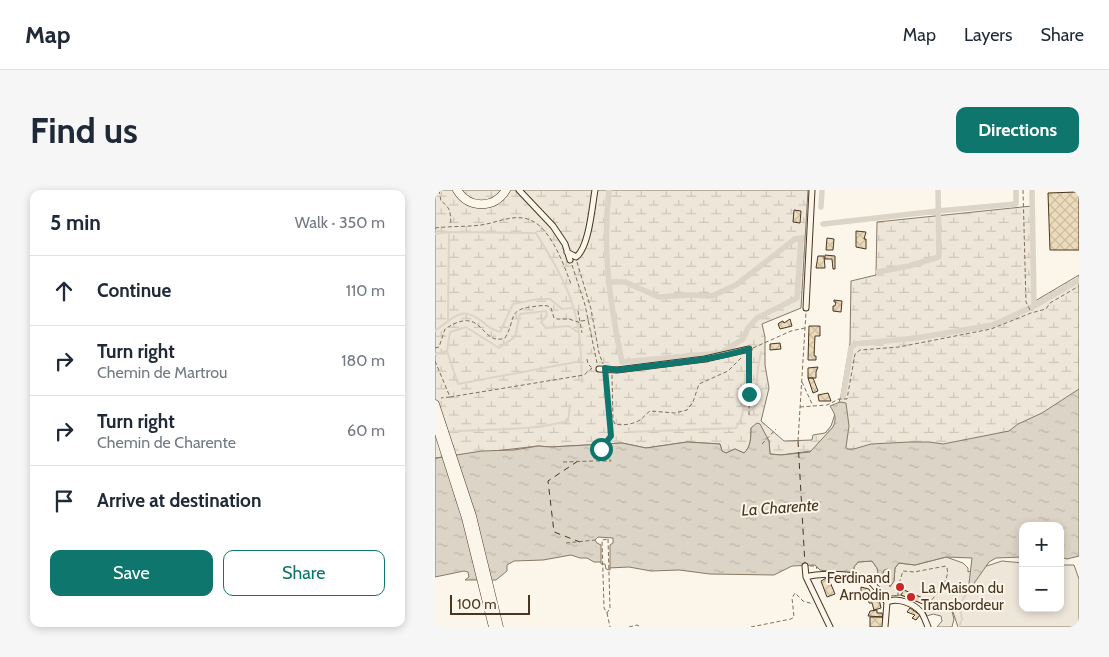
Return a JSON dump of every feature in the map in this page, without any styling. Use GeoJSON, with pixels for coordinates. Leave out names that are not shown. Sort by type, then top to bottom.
{"type":"FeatureCollection","features":[{"type":"Feature","properties":{"kind":"main road"},"geometry":{"type":"LineString","coordinates":[[457,190],[467,201],[481,205],[494,202],[506,190]]}},
{"type":"Feature","properties":{"kind":"main road"},"geometry":{"type":"LineString","coordinates":[[438,401],[483,556],[499,627]]}},
{"type":"Feature","properties":{"kind":"main road"},"geometry":{"type":"LineString","coordinates":[[435,421],[466,518],[493,627]]}},
{"type":"Feature","properties":{"kind":"street"},"geometry":{"type":"LineString","coordinates":[[519,190],[543,213],[565,244],[570,260]]}},
{"type":"Feature","properties":{"kind":"street"},"geometry":{"type":"LineString","coordinates":[[567,252],[576,258],[581,254],[587,234],[595,190]]}},
{"type":"Feature","properties":{"kind":"street"},"geometry":{"type":"LineString","coordinates":[[807,308],[812,190]]}},
{"type":"Feature","properties":{"kind":"street"},"geometry":{"type":"LineString","coordinates":[[599,369],[705,359],[749,349]]}},
{"type":"Feature","properties":{"kind":"street"},"geometry":{"type":"LineString","coordinates":[[805,566],[806,577],[830,627]]}},
{"type":"Feature","properties":{"kind":"street"},"geometry":{"type":"LineString","coordinates":[[806,577],[818,574],[833,574],[869,581],[887,602],[885,627]]}},
{"type":"Feature","properties":{"kind":"street"},"geometry":{"type":"LineString","coordinates":[[887,602],[903,601],[918,610],[928,627]]}},
{"type":"Feature","properties":{"kind":"path"},"geometry":{"type":"LineString","coordinates":[[1023,190],[1026,302],[1031,313]]}},
{"type":"Feature","properties":{"kind":"path"},"geometry":{"type":"LineString","coordinates":[[439,191],[441,201],[450,210],[451,226]]}},
{"type":"Feature","properties":{"kind":"path"},"geometry":{"type":"LineString","coordinates":[[435,228],[482,225],[523,218],[535,222],[552,241],[571,284]]}},
{"type":"Feature","properties":{"kind":"path"},"geometry":{"type":"LineString","coordinates":[[576,258],[591,309],[599,353],[608,369],[615,424],[633,423],[650,412],[675,413],[687,410],[693,402],[699,384],[729,372],[749,349],[791,331],[805,328]]}},
{"type":"Feature","properties":{"kind":"path"},"geometry":{"type":"LineString","coordinates":[[570,260],[589,320],[599,369]]}},
{"type":"Feature","properties":{"kind":"path"},"geometry":{"type":"LineString","coordinates":[[800,407],[813,407],[847,399],[855,354],[860,350],[899,347],[976,334],[1046,309],[1050,303],[1079,286]]}},
{"type":"Feature","properties":{"kind":"path"},"geometry":{"type":"LineString","coordinates":[[435,348],[439,346],[445,329],[460,320],[471,321],[493,338],[500,340],[505,338],[511,327],[515,312],[519,308],[548,306],[557,320],[569,319],[578,322],[589,320]]}},
{"type":"Feature","properties":{"kind":"path"},"geometry":{"type":"LineString","coordinates":[[798,441],[807,308]]}},
{"type":"Feature","properties":{"kind":"path"},"geometry":{"type":"LineString","coordinates":[[579,311],[578,322],[582,333]]}},
{"type":"Feature","properties":{"kind":"path"},"geometry":{"type":"LineString","coordinates":[[749,349],[749,415]]}},
{"type":"Feature","properties":{"kind":"path"},"geometry":{"type":"LineString","coordinates":[[438,401],[450,397],[584,375],[592,368],[588,364],[587,359]]}},
{"type":"Feature","properties":{"kind":"path"},"geometry":{"type":"LineString","coordinates":[[435,361],[450,397]]}},
{"type":"Feature","properties":{"kind":"path"},"geometry":{"type":"LineString","coordinates":[[602,449],[611,460],[595,461],[602,449],[601,446],[611,436],[608,369]]}},
{"type":"Feature","properties":{"kind":"path"},"geometry":{"type":"LineString","coordinates":[[801,382],[813,407]]}},
{"type":"Feature","properties":{"kind":"path"},"geometry":{"type":"LineString","coordinates":[[762,444],[777,429]]}},
{"type":"Feature","properties":{"kind":"path"},"geometry":{"type":"LineString","coordinates":[[563,462],[593,461]]}},
{"type":"Feature","properties":{"kind":"path"},"geometry":{"type":"LineString","coordinates":[[607,613],[610,608],[608,539],[602,540],[604,608],[610,627]]}},
{"type":"Feature","properties":{"kind":"path"},"geometry":{"type":"LineString","coordinates":[[565,543],[595,540]]}},
{"type":"Feature","properties":{"kind":"path"},"geometry":{"type":"LineString","coordinates":[[805,566],[816,566],[818,574]]}},
{"type":"Feature","properties":{"kind":"path"},"geometry":{"type":"LineString","coordinates":[[898,600],[898,587],[903,571],[914,572],[946,566],[948,571],[945,582],[927,606],[929,610]]}},
{"type":"Feature","properties":{"kind":"path"},"geometry":{"type":"LineString","coordinates":[[751,627],[794,617],[792,598],[795,593],[803,601],[813,604],[819,603]]}},
{"type":"Feature","properties":{"kind":"path"},"geometry":{"type":"LineString","coordinates":[[629,627],[637,625],[641,627]]}},
{"type":"Feature","properties":{"kind":"green space"},"geometry":{"type":"Polygon","coordinates":[[[435,190],[808,190],[801,308],[762,324],[765,337],[765,365],[769,388],[761,421],[784,441],[812,440],[813,435],[825,433],[831,426],[841,396],[850,343],[851,281],[876,275],[877,222],[1032,206],[1035,301],[1079,275],[1079,394],[1019,429],[947,448],[844,450],[835,431],[813,453],[811,451],[781,455],[770,454],[769,441],[761,428],[751,428],[751,438],[744,453],[735,449],[726,453],[722,451],[720,444],[687,442],[646,448],[622,443],[538,446],[435,458],[435,190]]]}},
{"type":"Feature","properties":{"kind":"green space"},"geometry":{"type":"Polygon","coordinates":[[[946,557],[963,563],[968,568],[968,572],[1002,561],[1019,563],[1019,612],[1064,612],[1064,565],[1074,565],[1079,579],[1079,627],[958,627],[952,609],[942,601],[927,609],[923,604],[901,595],[889,596],[880,593],[854,572],[854,567],[858,562],[872,561],[877,568],[881,581],[884,569],[888,569],[890,586],[894,581],[895,568],[899,563],[915,565],[946,557]]]}},
{"type":"Feature","properties":{"kind":"shaded area"},"geometry":{"type":"Polygon","coordinates":[[[942,601],[951,608],[954,619],[952,627],[937,627],[942,621],[941,616],[933,614],[927,616],[924,610],[942,601]]]}},
{"type":"Feature","properties":{"kind":"water","name":"La Charente"},"geometry":{"type":"Polygon","coordinates":[[[1079,389],[1079,556],[1064,558],[1064,522],[1019,522],[1019,557],[996,558],[989,562],[968,592],[972,558],[946,557],[915,565],[899,563],[895,568],[894,581],[890,587],[888,569],[884,570],[880,583],[877,568],[872,561],[858,562],[854,567],[853,576],[845,573],[820,570],[815,565],[792,566],[774,575],[710,574],[679,570],[651,571],[629,567],[608,568],[607,562],[594,562],[587,558],[571,555],[543,560],[514,561],[507,565],[507,571],[496,580],[465,580],[469,577],[468,572],[464,571],[435,577],[435,459],[437,458],[482,451],[514,450],[538,446],[622,443],[646,448],[687,442],[720,444],[722,451],[726,453],[735,449],[744,453],[751,438],[751,428],[757,423],[760,424],[769,441],[770,454],[781,455],[810,452],[833,427],[835,416],[830,406],[840,402],[846,403],[849,426],[847,449],[871,444],[929,442],[943,444],[1009,431],[1018,424],[1042,413],[1079,389]]]}},
{"type":"Feature","properties":{"kind":"pier"},"geometry":{"type":"Polygon","coordinates":[[[598,537],[613,538],[613,543],[610,545],[610,570],[606,569],[605,564],[601,564],[601,545],[595,540],[598,537]]]}},
{"type":"Feature","properties":{"kind":"building"},"geometry":{"type":"Polygon","coordinates":[[[1079,192],[1079,250],[1050,250],[1048,193],[1079,192]]]}},
{"type":"Feature","properties":{"kind":"building"},"geometry":{"type":"Polygon","coordinates":[[[794,210],[801,211],[800,223],[793,222],[794,210]]]}},
{"type":"Feature","properties":{"kind":"building"},"geometry":{"type":"Polygon","coordinates":[[[856,231],[866,232],[864,239],[866,239],[866,249],[856,247],[856,231]]]}},
{"type":"Feature","properties":{"kind":"building"},"geometry":{"type":"Polygon","coordinates":[[[827,238],[834,239],[833,250],[826,250],[827,238]]]}},
{"type":"Feature","properties":{"kind":"building"},"geometry":{"type":"Polygon","coordinates":[[[825,255],[835,256],[835,269],[833,269],[832,259],[825,259],[825,255]]]}},
{"type":"Feature","properties":{"kind":"building"},"geometry":{"type":"Polygon","coordinates":[[[818,256],[824,256],[825,268],[816,268],[818,256]]]}},
{"type":"Feature","properties":{"kind":"building"},"geometry":{"type":"Polygon","coordinates":[[[834,300],[842,301],[841,312],[833,311],[833,306],[835,306],[836,302],[834,300]]]}},
{"type":"Feature","properties":{"kind":"building"},"geometry":{"type":"Polygon","coordinates":[[[790,319],[792,326],[780,329],[778,324],[790,319]]]}},
{"type":"Feature","properties":{"kind":"building"},"geometry":{"type":"Polygon","coordinates":[[[809,326],[820,326],[820,336],[815,336],[814,356],[816,356],[816,360],[808,360],[809,326]]]}},
{"type":"Feature","properties":{"kind":"building"},"geometry":{"type":"Polygon","coordinates":[[[780,343],[781,349],[770,350],[770,344],[780,343]]]}},
{"type":"Feature","properties":{"kind":"building"},"geometry":{"type":"Polygon","coordinates":[[[818,367],[816,378],[808,378],[808,368],[818,367]]]}},
{"type":"Feature","properties":{"kind":"building"},"geometry":{"type":"Polygon","coordinates":[[[808,378],[813,378],[818,391],[813,393],[808,378]]]}},
{"type":"Feature","properties":{"kind":"building"},"geometry":{"type":"Polygon","coordinates":[[[828,393],[831,401],[819,401],[818,395],[828,393]]]}},
{"type":"Feature","properties":{"kind":"building"},"geometry":{"type":"Polygon","coordinates":[[[828,577],[835,594],[827,597],[821,581],[828,577]]]}},
{"type":"Feature","properties":{"kind":"building"},"geometry":{"type":"Polygon","coordinates":[[[861,587],[869,589],[872,595],[878,593],[879,599],[871,600],[870,596],[861,594],[861,587]]]}},
{"type":"Feature","properties":{"kind":"building","name":"La Maison du Transbordeur"},"geometry":{"type":"Polygon","coordinates":[[[904,590],[925,599],[923,604],[901,595],[904,590]]]}},
{"type":"Feature","properties":{"kind":"building"},"geometry":{"type":"Polygon","coordinates":[[[867,596],[870,596],[871,600],[879,599],[881,608],[874,610],[867,596]]]}},
{"type":"Feature","properties":{"kind":"building"},"geometry":{"type":"Polygon","coordinates":[[[910,608],[920,615],[916,620],[912,618],[915,615],[907,612],[910,608]]]}},
{"type":"Feature","properties":{"kind":"building"},"geometry":{"type":"Polygon","coordinates":[[[877,610],[877,613],[882,613],[883,617],[868,616],[870,611],[877,610]]]}},
{"type":"Feature","properties":{"kind":"building"},"geometry":{"type":"Polygon","coordinates":[[[870,617],[883,617],[883,627],[870,627],[870,617]]]}},
{"type":"Feature","properties":{"kind":"waterway"},"geometry":{"type":"LineString","coordinates":[[608,282],[625,282],[659,297],[712,296],[736,285],[795,239],[801,238],[797,298],[757,318],[748,328],[743,339],[721,353],[622,362],[614,319],[611,297],[608,276],[606,234],[609,190]]}},
{"type":"Feature","properties":{"kind":"waterway"},"geometry":{"type":"LineString","coordinates":[[821,207],[822,190]]}},
{"type":"Feature","properties":{"kind":"waterway"},"geometry":{"type":"LineString","coordinates":[[878,272],[909,266],[939,257],[938,190]]}},
{"type":"Feature","properties":{"kind":"waterway"},"geometry":{"type":"LineString","coordinates":[[823,224],[1016,204],[1016,190]]}},
{"type":"Feature","properties":{"kind":"waterway"},"geometry":{"type":"LineString","coordinates":[[1032,190],[1034,306]]}},
{"type":"Feature","properties":{"kind":"waterway"},"geometry":{"type":"LineString","coordinates":[[435,234],[449,232],[536,233],[552,259],[570,296],[576,315],[581,353],[582,382]]}},
{"type":"Feature","properties":{"kind":"waterway"},"geometry":{"type":"LineString","coordinates":[[448,320],[449,232]]}},
{"type":"Feature","properties":{"kind":"waterway"},"geometry":{"type":"LineString","coordinates":[[843,397],[851,348],[855,344],[917,338],[993,325],[1034,306],[1079,280]]}},
{"type":"Feature","properties":{"kind":"waterway"},"geometry":{"type":"LineString","coordinates":[[435,331],[457,315],[468,314],[500,332],[513,304],[538,299],[550,299],[562,309],[573,308]]}},
{"type":"Feature","properties":{"kind":"waterway"},"geometry":{"type":"LineString","coordinates":[[579,333],[569,326],[546,328],[541,322],[547,315],[546,311],[520,314],[515,337],[499,348],[466,327],[450,332],[447,351],[458,384],[581,361]]}},
{"type":"Feature","properties":{"kind":"waterway"},"geometry":{"type":"LineString","coordinates":[[435,354],[447,351]]}},
{"type":"Feature","properties":{"kind":"waterway"},"geometry":{"type":"LineString","coordinates":[[743,410],[752,410],[755,407],[761,352]]}},
{"type":"Feature","properties":{"kind":"waterway"},"geometry":{"type":"LineString","coordinates":[[629,432],[736,428],[742,416],[745,374]]}},
{"type":"Feature","properties":{"kind":"waterway"},"geometry":{"type":"LineString","coordinates":[[446,432],[538,427],[568,421],[570,405]]}},
{"type":"Feature","properties":{"kind":"waterway"},"geometry":{"type":"LineString","coordinates":[[959,627],[962,619],[961,605],[963,598],[968,592]]}},
{"type":"Feature","properties":{"kind":"ferry route"},"geometry":{"type":"LineString","coordinates":[[798,441],[805,565]]}},
{"type":"Feature","properties":{"kind":"ferry route"},"geometry":{"type":"LineString","coordinates":[[578,461],[548,481],[554,532],[580,542]]}},
{"type":"Feature","properties":{"kind":"place","name":"Ferdinand Arnodin"},"geometry":{"type":"Point","coordinates":[900,587]}},
{"type":"Feature","properties":{"kind":"place","name":"La Maison du Transbordeur"},"geometry":{"type":"Point","coordinates":[911,597]}},
{"type":"Feature","properties":{"kind":"route"},"geometry":{"type":"LineString","coordinates":[[601,449],[604,448],[603,446],[611,436],[605,368],[617,370],[705,359],[749,349],[749,394]]}}]}
